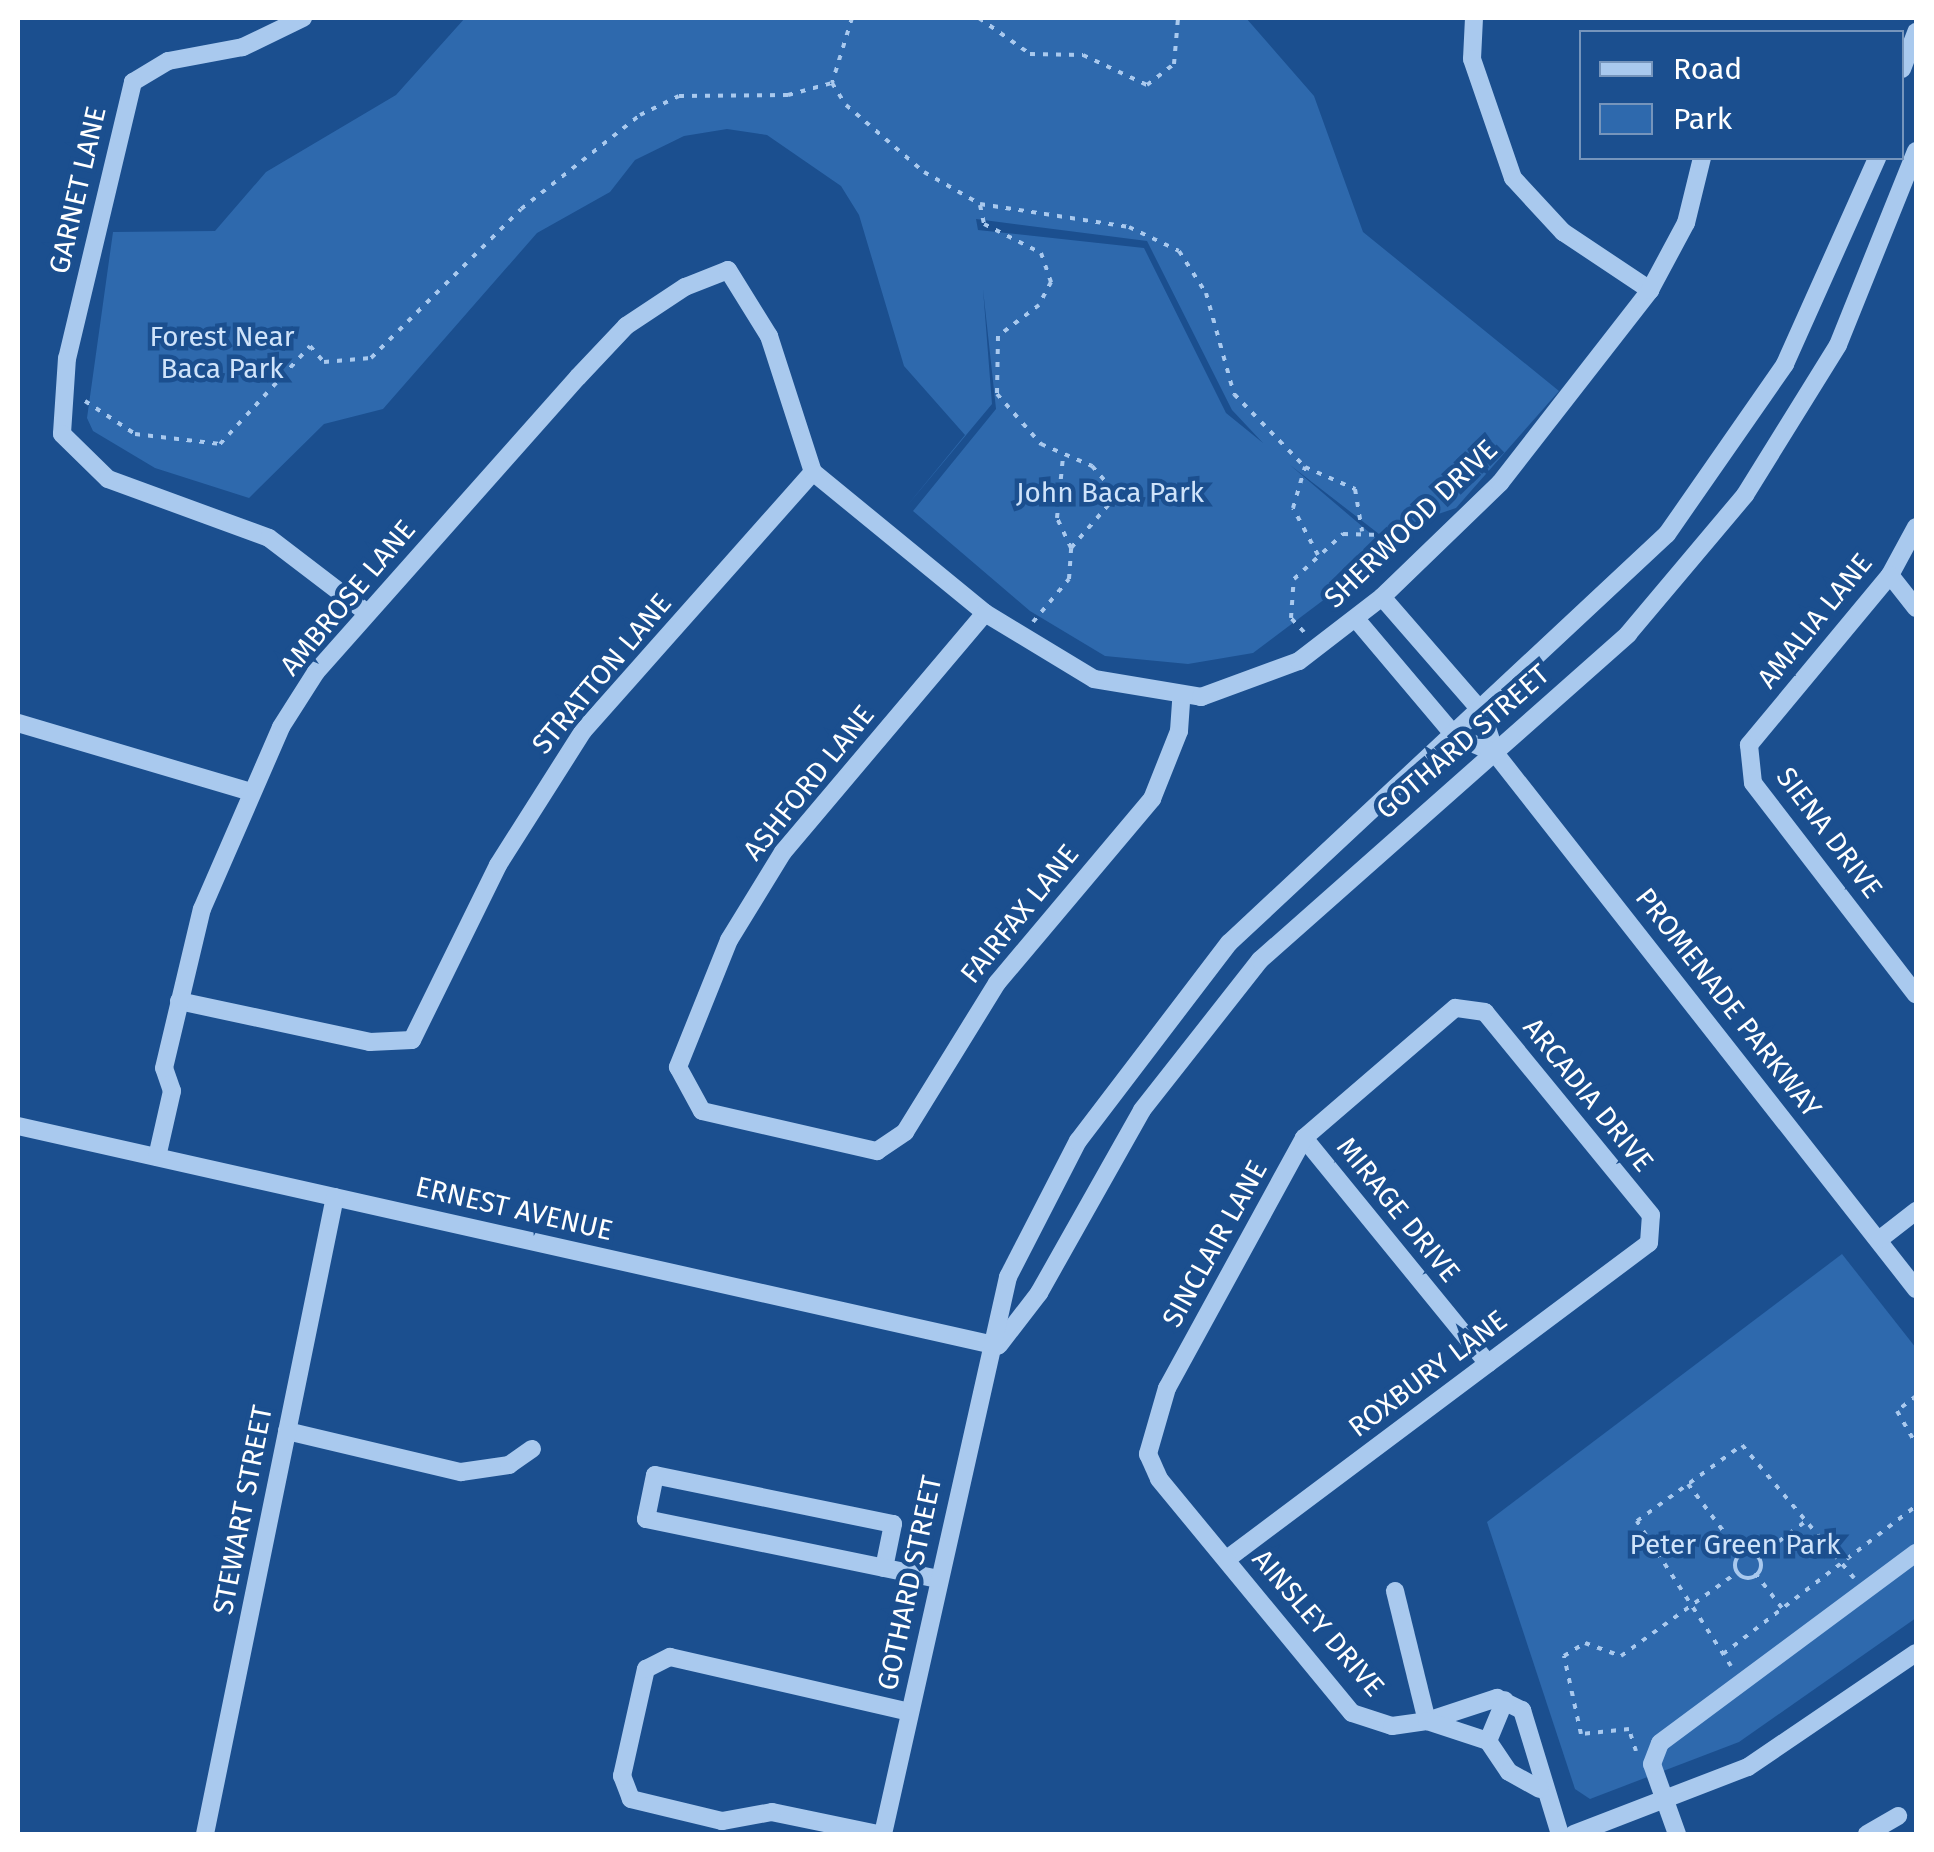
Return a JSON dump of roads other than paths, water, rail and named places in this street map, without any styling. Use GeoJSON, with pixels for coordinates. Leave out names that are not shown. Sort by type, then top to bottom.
{"type":"FeatureCollection","features":[{"type":"Feature","properties":{"kind":"street","name":"GARNET LANE"},"geometry":{"type":"LineString","coordinates":[[302,18],[243,47],[168,61],[134,82],[60,399],[62,434],[108,479],[269,538],[367,613]]}},
{"type":"Feature","properties":{"kind":"street"},"geometry":{"type":"LineString","coordinates":[[1474,18],[1472,60],[1513,178],[1563,232],[1650,290]]}},
{"type":"Feature","properties":{"kind":"street"},"geometry":{"type":"LineString","coordinates":[[1904,64],[1916,32]]}},
{"type":"Feature","properties":{"kind":"street","name":"GOTHARD STREET"},"geometry":{"type":"LineString","coordinates":[[998,1346],[1185,1048],[1333,889],[1496,754],[1628,634],[1745,495],[1838,345],[1916,151]]}},
{"type":"Feature","properties":{"kind":"street","name":"SHERWOOD DRIVE"},"geometry":{"type":"LineString","coordinates":[[812,472],[984,613],[1094,679],[1181,699],[1261,680],[1356,620],[1523,456],[1650,290],[1686,223],[1702,160]]}},
{"type":"Feature","properties":{"kind":"street","name":"GOTHARD STREET"},"geometry":{"type":"LineString","coordinates":[[880,1834],[998,1346],[1008,1278],[1041,1206],[1175,1004],[1298,873],[1624,584],[1726,460],[1793,348],[1876,160]]}},
{"type":"Feature","properties":{"kind":"street","name":"AMBROSE LANE"},"geometry":{"type":"LineString","coordinates":[[157,1157],[172,1091],[164,1068],[179,1001],[202,909],[248,792],[316,672],[626,326],[728,270],[769,336],[812,472]]}},
{"type":"Feature","properties":{"kind":"street","name":"STRATTON LANE"},"geometry":{"type":"LineString","coordinates":[[179,1001],[370,1042],[412,1040],[498,865],[582,732],[812,472]]}},
{"type":"Feature","properties":{"kind":"street","name":"AMALIA LANE"},"geometry":{"type":"LineString","coordinates":[[1749,745],[1890,575],[1916,527]]}},
{"type":"Feature","properties":{"kind":"street"},"geometry":{"type":"LineString","coordinates":[[1890,575],[1916,608]]}},
{"type":"Feature","properties":{"kind":"street","name":"PROMENADE PARKWAY"},"geometry":{"type":"LineString","coordinates":[[1382,597],[1482,712],[1496,754],[1916,1288]]}},
{"type":"Feature","properties":{"kind":"street","name":"ASHFORD LANE"},"geometry":{"type":"LineString","coordinates":[[876,1151],[702,1111],[678,1067],[729,940],[783,852],[984,613]]}},
{"type":"Feature","properties":{"kind":"street","name":"PROMENADE PARKWAY"},"geometry":{"type":"LineString","coordinates":[[1356,620],[1455,736],[1496,754]]}},
{"type":"Feature","properties":{"kind":"street","name":"FAIRFAX LANE"},"geometry":{"type":"LineString","coordinates":[[876,1151],[905,1132],[997,982],[1152,798],[1179,731],[1181,699]]}},
{"type":"Feature","properties":{"kind":"street"},"geometry":{"type":"LineString","coordinates":[[18,723],[248,792]]}},
{"type":"Feature","properties":{"kind":"street","name":"SIENA DRIVE"},"geometry":{"type":"LineString","coordinates":[[1749,745],[1753,782],[1916,995]]}},
{"type":"Feature","properties":{"kind":"street","name":"SINCLAIR LANE"},"geometry":{"type":"LineString","coordinates":[[1227,1559],[1159,1480],[1148,1454],[1167,1388],[1304,1138],[1455,1008],[1470,1008]]}},
{"type":"Feature","properties":{"kind":"street","name":"ARCADIA DRIVE"},"geometry":{"type":"LineString","coordinates":[[1470,1008],[1485,1012],[1653,1227]]}},
{"type":"Feature","properties":{"kind":"street","name":"ERNEST AVENUE"},"geometry":{"type":"LineString","coordinates":[[18,1126],[998,1346]]}},
{"type":"Feature","properties":{"kind":"street","name":"MIRAGE DRIVE"},"geometry":{"type":"LineString","coordinates":[[1304,1138],[1488,1364]]}},
{"type":"Feature","properties":{"kind":"street","name":"STEWART STREET"},"geometry":{"type":"LineString","coordinates":[[205,1834],[335,1197]]}},
{"type":"Feature","properties":{"kind":"street"},"geometry":{"type":"LineString","coordinates":[[1880,1240],[1916,1211]]}},
{"type":"Feature","properties":{"kind":"street","name":"ROXBURY LANE"},"geometry":{"type":"LineString","coordinates":[[1227,1559],[1649,1243],[1653,1227]]}},
{"type":"Feature","properties":{"kind":"street"},"geometry":{"type":"LineString","coordinates":[[287,1431],[461,1472],[509,1465],[532,1449]]}},
{"type":"Feature","properties":{"kind":"street"},"geometry":{"type":"LineString","coordinates":[[884,1568],[893,1524],[655,1475],[646,1519],[884,1568],[939,1579]]}},
{"type":"Feature","properties":{"kind":"street"},"geometry":{"type":"LineString","coordinates":[[1676,1834],[1652,1764],[1660,1743],[1916,1553]]}},
{"type":"Feature","properties":{"kind":"street","name":"AINSLEY DRIVE"},"geometry":{"type":"LineString","coordinates":[[1227,1559],[1352,1714],[1392,1726],[1427,1721]]}},
{"type":"Feature","properties":{"kind":"street"},"geometry":{"type":"LineString","coordinates":[[1395,1590],[1427,1721]]}},
{"type":"Feature","properties":{"kind":"street"},"geometry":{"type":"LineString","coordinates":[[1574,1834],[1748,1767],[1916,1653]]}},
{"type":"Feature","properties":{"kind":"street"},"geometry":{"type":"LineString","coordinates":[[880,1834],[772,1812],[722,1821],[631,1799],[622,1776],[646,1669],[670,1657],[910,1712]]}},
{"type":"Feature","properties":{"kind":"street"},"geometry":{"type":"LineString","coordinates":[[1427,1721],[1440,1710],[1504,1700]]}},
{"type":"Feature","properties":{"kind":"street"},"geometry":{"type":"LineString","coordinates":[[1488,1741],[1504,1700]]}},
{"type":"Feature","properties":{"kind":"street"},"geometry":{"type":"LineString","coordinates":[[1504,1700],[1531,1725],[1540,1789],[1560,1834]]}},
{"type":"Feature","properties":{"kind":"street"},"geometry":{"type":"LineString","coordinates":[[1427,1721],[1488,1741],[1509,1772],[1540,1789]]}},
{"type":"Feature","properties":{"kind":"street"},"geometry":{"type":"LineString","coordinates":[[1868,1834],[1898,1816]]}},
{"type":"Feature","properties":{"kind":"park label","name":"Forest Near Baca Park"},"geometry":{"type":"Point","coordinates":[222,353]}},
{"type":"Feature","properties":{"kind":"park label","name":"John Baca Park"},"geometry":{"type":"Point","coordinates":[1110,493]}},
{"type":"Feature","properties":{"kind":"park label","name":"Peter Green Park"},"geometry":{"type":"Point","coordinates":[1735,1545]}}]}
